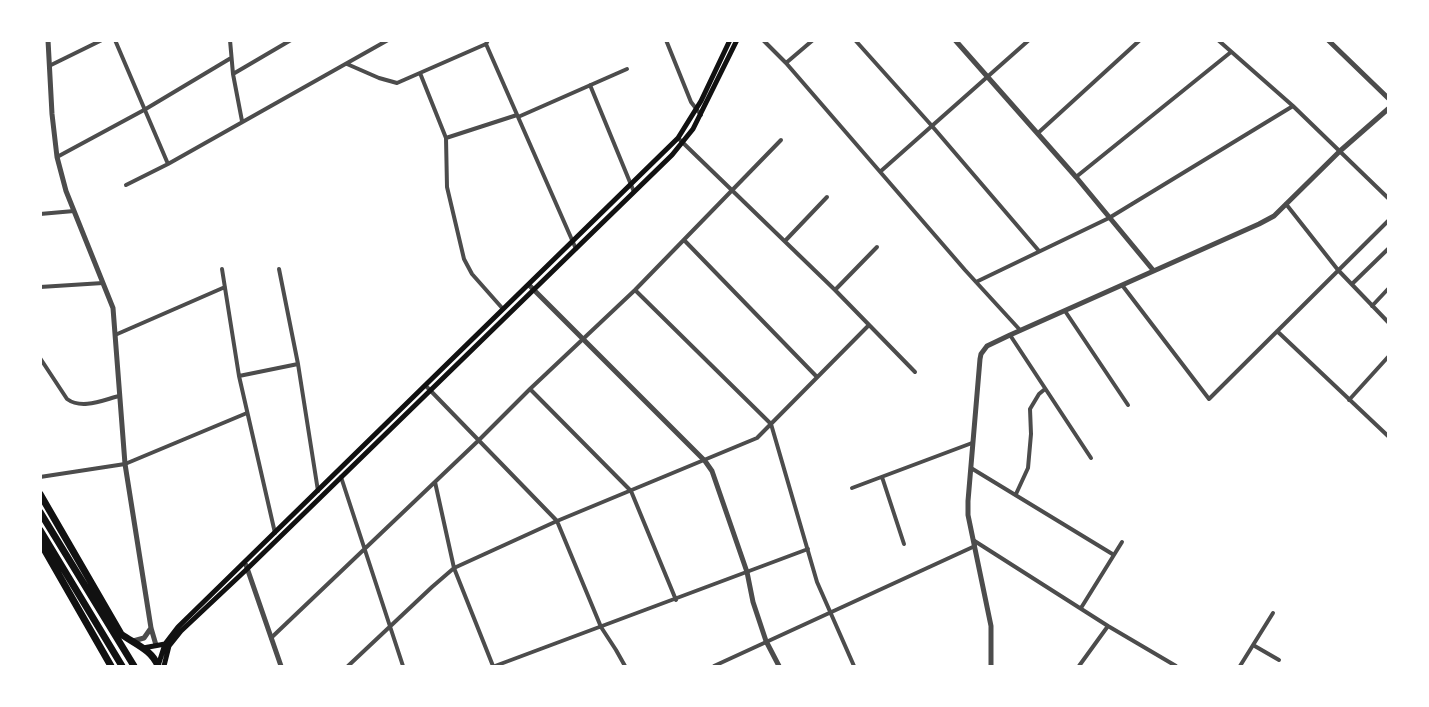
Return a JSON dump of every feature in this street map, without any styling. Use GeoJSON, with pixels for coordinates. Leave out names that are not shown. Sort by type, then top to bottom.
{"type":"FeatureCollection","features":[{"type":"Feature","properties":{"kind":"highway"},"geometry":{"type":"LineString","coordinates":[[40,494],[121,634],[154,658],[158,666]]}},
{"type":"Feature","properties":{"kind":"highway"},"geometry":{"type":"LineString","coordinates":[[40,512],[134,666]]}},
{"type":"Feature","properties":{"kind":"highway"},"geometry":{"type":"LineString","coordinates":[[40,530],[122,666]]}},
{"type":"Feature","properties":{"kind":"highway"},"geometry":{"type":"LineString","coordinates":[[40,542],[111,666]]}},
{"type":"Feature","properties":{"kind":"main road"},"geometry":{"type":"LineString","coordinates":[[164,666],[169,646],[190,622],[278,539],[326,487],[531,287],[631,184],[681,140],[730,40]]}},
{"type":"Feature","properties":{"kind":"main road"},"geometry":{"type":"LineString","coordinates":[[158,666],[165,644],[178,627],[244,561],[318,491],[340,477],[504,309],[576,249],[634,192],[701,115],[737,40]]}},
{"type":"Feature","properties":{"kind":"main road"},"geometry":{"type":"LineString","coordinates":[[142,648],[165,644]]}},
{"type":"Feature","properties":{"kind":"street"},"geometry":{"type":"LineString","coordinates":[[48,40],[57,157],[66,191],[113,308],[125,464],[151,628],[156,645]]}},
{"type":"Feature","properties":{"kind":"street"},"geometry":{"type":"LineString","coordinates":[[49,66],[102,40]]}},
{"type":"Feature","properties":{"kind":"street"},"geometry":{"type":"LineString","coordinates":[[115,40],[168,164]]}},
{"type":"Feature","properties":{"kind":"street"},"geometry":{"type":"LineString","coordinates":[[230,40],[233,74],[242,121]]}},
{"type":"Feature","properties":{"kind":"street"},"geometry":{"type":"LineString","coordinates":[[233,74],[291,40]]}},
{"type":"Feature","properties":{"kind":"street"},"geometry":{"type":"LineString","coordinates":[[126,185],[168,164],[388,40]]}},
{"type":"Feature","properties":{"kind":"street"},"geometry":{"type":"LineString","coordinates":[[666,40],[696,110],[701,115]]}},
{"type":"Feature","properties":{"kind":"street"},"geometry":{"type":"LineString","coordinates":[[763,40],[786,63],[1020,330]]}},
{"type":"Feature","properties":{"kind":"street"},"geometry":{"type":"LineString","coordinates":[[786,63],[813,40]]}},
{"type":"Feature","properties":{"kind":"street"},"geometry":{"type":"LineString","coordinates":[[855,40],[1040,251]]}},
{"type":"Feature","properties":{"kind":"street"},"geometry":{"type":"LineString","coordinates":[[955,40],[1076,177],[1154,270]]}},
{"type":"Feature","properties":{"kind":"street"},"geometry":{"type":"LineString","coordinates":[[881,171],[1029,40]]}},
{"type":"Feature","properties":{"kind":"street"},"geometry":{"type":"LineString","coordinates":[[1037,134],[1140,40]]}},
{"type":"Feature","properties":{"kind":"street"},"geometry":{"type":"LineString","coordinates":[[1218,40],[1293,106],[1389,198]]}},
{"type":"Feature","properties":{"kind":"street"},"geometry":{"type":"LineString","coordinates":[[1328,40],[1389,98]]}},
{"type":"Feature","properties":{"kind":"street"},"geometry":{"type":"LineString","coordinates":[[347,63],[391,83],[397,83],[487,42],[576,249]]}},
{"type":"Feature","properties":{"kind":"street"},"geometry":{"type":"LineString","coordinates":[[1076,177],[1231,52]]}},
{"type":"Feature","properties":{"kind":"street"},"geometry":{"type":"LineString","coordinates":[[57,157],[144,111],[231,58]]}},
{"type":"Feature","properties":{"kind":"street"},"geometry":{"type":"LineString","coordinates":[[446,138],[518,116],[627,69]]}},
{"type":"Feature","properties":{"kind":"street"},"geometry":{"type":"LineString","coordinates":[[420,74],[446,138],[447,187],[464,259],[472,274],[504,309]]}},
{"type":"Feature","properties":{"kind":"street"},"geometry":{"type":"LineString","coordinates":[[590,85],[634,192]]}},
{"type":"Feature","properties":{"kind":"street"},"geometry":{"type":"LineString","coordinates":[[976,282],[1109,218],[1293,106]]}},
{"type":"Feature","properties":{"kind":"street"},"geometry":{"type":"LineString","coordinates":[[991,666],[991,626],[968,508],[981,354],[987,346],[1010,334],[1274,216],[1340,151],[1389,109]]}},
{"type":"Feature","properties":{"kind":"street"},"geometry":{"type":"LineString","coordinates":[[681,140],[835,290],[915,372]]}},
{"type":"Feature","properties":{"kind":"street"},"geometry":{"type":"LineString","coordinates":[[271,638],[635,290],[781,140]]}},
{"type":"Feature","properties":{"kind":"street"},"geometry":{"type":"LineString","coordinates":[[785,241],[827,197]]}},
{"type":"Feature","properties":{"kind":"street"},"geometry":{"type":"LineString","coordinates":[[1286,204],[1338,270],[1389,322]]}},
{"type":"Feature","properties":{"kind":"street"},"geometry":{"type":"LineString","coordinates":[[40,214],[74,211]]}},
{"type":"Feature","properties":{"kind":"street"},"geometry":{"type":"LineString","coordinates":[[1121,285],[1209,399],[1389,221]]}},
{"type":"Feature","properties":{"kind":"street"},"geometry":{"type":"LineString","coordinates":[[684,240],[817,377]]}},
{"type":"Feature","properties":{"kind":"street"},"geometry":{"type":"LineString","coordinates":[[835,290],[877,247]]}},
{"type":"Feature","properties":{"kind":"street"},"geometry":{"type":"LineString","coordinates":[[1352,284],[1389,249]]}},
{"type":"Feature","properties":{"kind":"street"},"geometry":{"type":"LineString","coordinates":[[222,269],[239,376],[278,539]]}},
{"type":"Feature","properties":{"kind":"street"},"geometry":{"type":"LineString","coordinates":[[279,269],[298,364],[318,491]]}},
{"type":"Feature","properties":{"kind":"street"},"geometry":{"type":"LineString","coordinates":[[40,287],[103,283]]}},
{"type":"Feature","properties":{"kind":"street"},"geometry":{"type":"LineString","coordinates":[[115,335],[225,287]]}},
{"type":"Feature","properties":{"kind":"street"},"geometry":{"type":"LineString","coordinates":[[531,287],[705,461],[712,471],[747,572],[753,602],[766,641],[779,666]]}},
{"type":"Feature","properties":{"kind":"street"},"geometry":{"type":"LineString","coordinates":[[1372,306],[1389,289]]}},
{"type":"Feature","properties":{"kind":"street"},"geometry":{"type":"LineString","coordinates":[[635,290],[771,424],[808,549],[830,612],[854,666]]}},
{"type":"Feature","properties":{"kind":"street"},"geometry":{"type":"LineString","coordinates":[[1065,310],[1128,405]]}},
{"type":"Feature","properties":{"kind":"street"},"geometry":{"type":"LineString","coordinates":[[348,666],[454,568],[557,521],[757,438],[869,325]]}},
{"type":"Feature","properties":{"kind":"street"},"geometry":{"type":"LineString","coordinates":[[1277,331],[1389,436]]}},
{"type":"Feature","properties":{"kind":"street"},"geometry":{"type":"LineString","coordinates":[[1010,334],[1091,458]]}},
{"type":"Feature","properties":{"kind":"street"},"geometry":{"type":"LineString","coordinates":[[1348,400],[1389,357]]}},
{"type":"Feature","properties":{"kind":"street"},"geometry":{"type":"LineString","coordinates":[[40,358],[67,399],[73,404],[90,403],[119,396]]}},
{"type":"Feature","properties":{"kind":"street"},"geometry":{"type":"LineString","coordinates":[[239,376],[298,364]]}},
{"type":"Feature","properties":{"kind":"street"},"geometry":{"type":"LineString","coordinates":[[428,388],[557,521],[601,627],[625,666]]}},
{"type":"Feature","properties":{"kind":"street"},"geometry":{"type":"LineString","coordinates":[[530,389],[631,491],[675,600]]}},
{"type":"Feature","properties":{"kind":"street"},"geometry":{"type":"LineString","coordinates":[[1016,494],[1028,468],[1031,434],[1030,409],[1039,394],[1046,389]]}},
{"type":"Feature","properties":{"kind":"street"},"geometry":{"type":"LineString","coordinates":[[40,477],[125,464],[247,413]]}},
{"type":"Feature","properties":{"kind":"street"},"geometry":{"type":"LineString","coordinates":[[852,488],[972,443]]}},
{"type":"Feature","properties":{"kind":"street"},"geometry":{"type":"LineString","coordinates":[[970,467],[1114,555]]}},
{"type":"Feature","properties":{"kind":"street"},"geometry":{"type":"LineString","coordinates":[[340,477],[403,666]]}},
{"type":"Feature","properties":{"kind":"street"},"geometry":{"type":"LineString","coordinates":[[882,477],[904,544]]}},
{"type":"Feature","properties":{"kind":"street"},"geometry":{"type":"LineString","coordinates":[[435,482],[454,568],[494,666],[808,549]]}},
{"type":"Feature","properties":{"kind":"street"},"geometry":{"type":"LineString","coordinates":[[1081,608],[1122,542]]}},
{"type":"Feature","properties":{"kind":"street"},"geometry":{"type":"LineString","coordinates":[[974,543],[1176,666]]}},
{"type":"Feature","properties":{"kind":"street"},"geometry":{"type":"LineString","coordinates":[[714,666],[974,543]]}},
{"type":"Feature","properties":{"kind":"street"},"geometry":{"type":"LineString","coordinates":[[244,561],[281,666]]}},
{"type":"Feature","properties":{"kind":"street"},"geometry":{"type":"LineString","coordinates":[[1240,666],[1273,613]]}},
{"type":"Feature","properties":{"kind":"street"},"geometry":{"type":"LineString","coordinates":[[1079,666],[1108,626]]}},
{"type":"Feature","properties":{"kind":"street"},"geometry":{"type":"LineString","coordinates":[[133,641],[144,638],[151,628]]}},
{"type":"Feature","properties":{"kind":"street"},"geometry":{"type":"LineString","coordinates":[[1253,645],[1279,660]]}}]}
